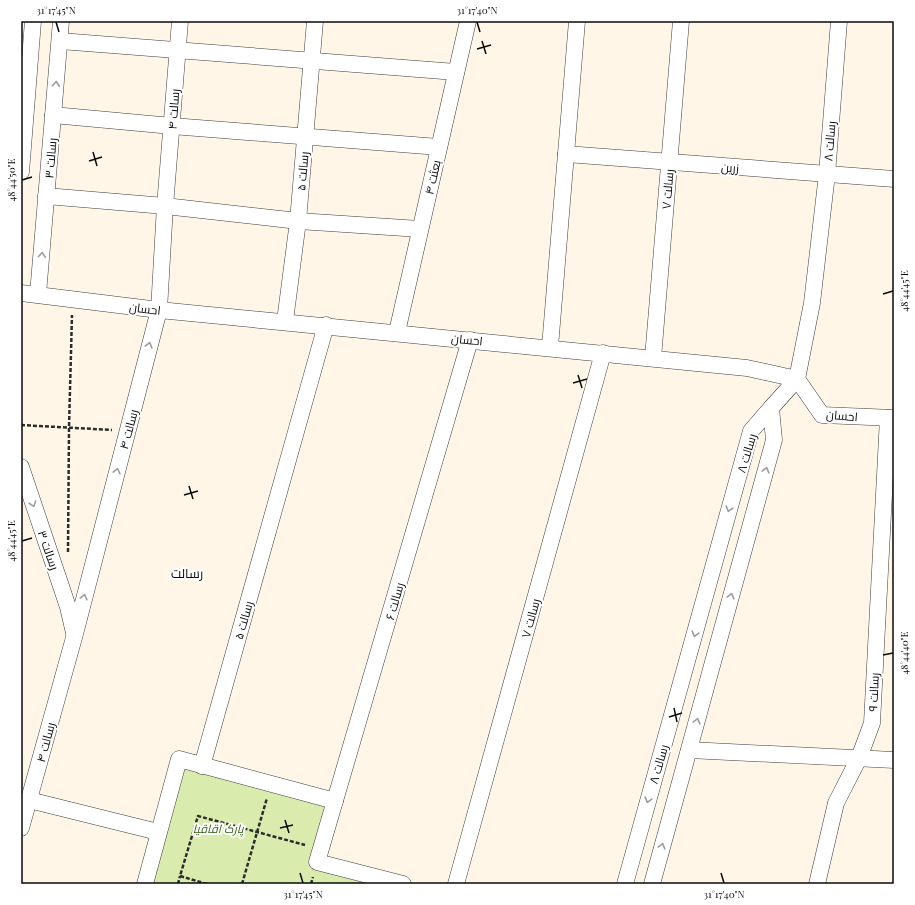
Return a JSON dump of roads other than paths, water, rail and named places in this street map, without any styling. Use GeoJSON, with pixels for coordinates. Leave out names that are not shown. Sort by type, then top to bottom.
{"type":"FeatureCollection","features":[{"type":"Feature","properties":{"kind":"street"},"geometry":{"type":"LineString","coordinates":[[21,172],[33,21]]}},
{"type":"Feature","properties":{"kind":"street","name":"رسالت ۳"},"geometry":{"type":"LineString","coordinates":[[38,294],[61,21]]}},
{"type":"Feature","properties":{"kind":"street","name":"رسالت ۴"},"geometry":{"type":"LineString","coordinates":[[21,828],[74,634],[159,310],[165,206],[180,21]]}},
{"type":"Feature","properties":{"kind":"street","name":"رسالت ۵"},"geometry":{"type":"LineString","coordinates":[[285,322],[298,221],[315,21]]}},
{"type":"Feature","properties":{"kind":"street","name":"بعثت ۴"},"geometry":{"type":"LineString","coordinates":[[397,332],[468,21]]}},
{"type":"Feature","properties":{"kind":"street"},"geometry":{"type":"LineString","coordinates":[[550,347],[578,21]]}},
{"type":"Feature","properties":{"kind":"street","name":"رسالت ۷"},"geometry":{"type":"LineString","coordinates":[[652,358],[681,21]]}},
{"type":"Feature","properties":{"kind":"street","name":"رسالت ۸"},"geometry":{"type":"LineString","coordinates":[[797,379],[812,303],[827,174],[839,21]]}},
{"type":"Feature","properties":{"kind":"street"},"geometry":{"type":"LineString","coordinates":[[60,41],[456,72]]}},
{"type":"Feature","properties":{"kind":"street"},"geometry":{"type":"LineString","coordinates":[[53,115],[439,147]]}},
{"type":"Feature","properties":{"kind":"street","name":"زرین"},"geometry":{"type":"LineString","coordinates":[[566,154],[894,179]]}},
{"type":"Feature","properties":{"kind":"street"},"geometry":{"type":"LineString","coordinates":[[46,196],[165,206],[298,221],[420,228]]}},
{"type":"Feature","properties":{"kind":"street","name":"احسان"},"geometry":{"type":"LineString","coordinates":[[21,293],[159,310],[550,347],[748,368],[797,379],[822,415],[891,418]]}},
{"type":"Feature","properties":{"kind":"street","name":"رسالت ۵"},"geometry":{"type":"LineString","coordinates":[[202,766],[326,326]]}},
{"type":"Feature","properties":{"kind":"street","name":"رسالت ۶"},"geometry":{"type":"LineString","coordinates":[[403,884],[319,856],[470,340]]}},
{"type":"Feature","properties":{"kind":"street","name":"رسالت ۷"},"geometry":{"type":"LineString","coordinates":[[456,884],[603,353]]}},
{"type":"Feature","properties":{"kind":"street"},"geometry":{"type":"LineString","coordinates":[[771,408],[797,379]]}},
{"type":"Feature","properties":{"kind":"street","name":"رسالت ۸"},"geometry":{"type":"LineString","coordinates":[[652,884],[774,440],[771,408]]}},
{"type":"Feature","properties":{"kind":"street","name":"رسالت ۸"},"geometry":{"type":"LineString","coordinates":[[625,884],[751,431],[771,408]]}},
{"type":"Feature","properties":{"kind":"street","name":"رسالت ۹"},"geometry":{"type":"LineString","coordinates":[[817,884],[836,803],[859,758],[872,724],[891,418]]}},
{"type":"Feature","properties":{"kind":"street","name":"رسالت ۳"},"geometry":{"type":"LineString","coordinates":[[21,467],[68,607],[74,634]]}},
{"type":"Feature","properties":{"kind":"street"},"geometry":{"type":"LineString","coordinates":[[689,750],[894,760]]}},
{"type":"Feature","properties":{"kind":"street"},"geometry":{"type":"LineString","coordinates":[[145,884],[179,759],[335,801]]}},
{"type":"Feature","properties":{"kind":"street"},"geometry":{"type":"LineString","coordinates":[[29,800],[158,832]]}},
{"type":"Feature","properties":{"kind":"district","name":"رسالت"},"geometry":{"type":"Point","coordinates":[187,572]}},
{"type":"Feature","properties":{"kind":"park label","name":"پارک اقاقیا"},"geometry":{"type":"Point","coordinates":[218,828]}}]}
